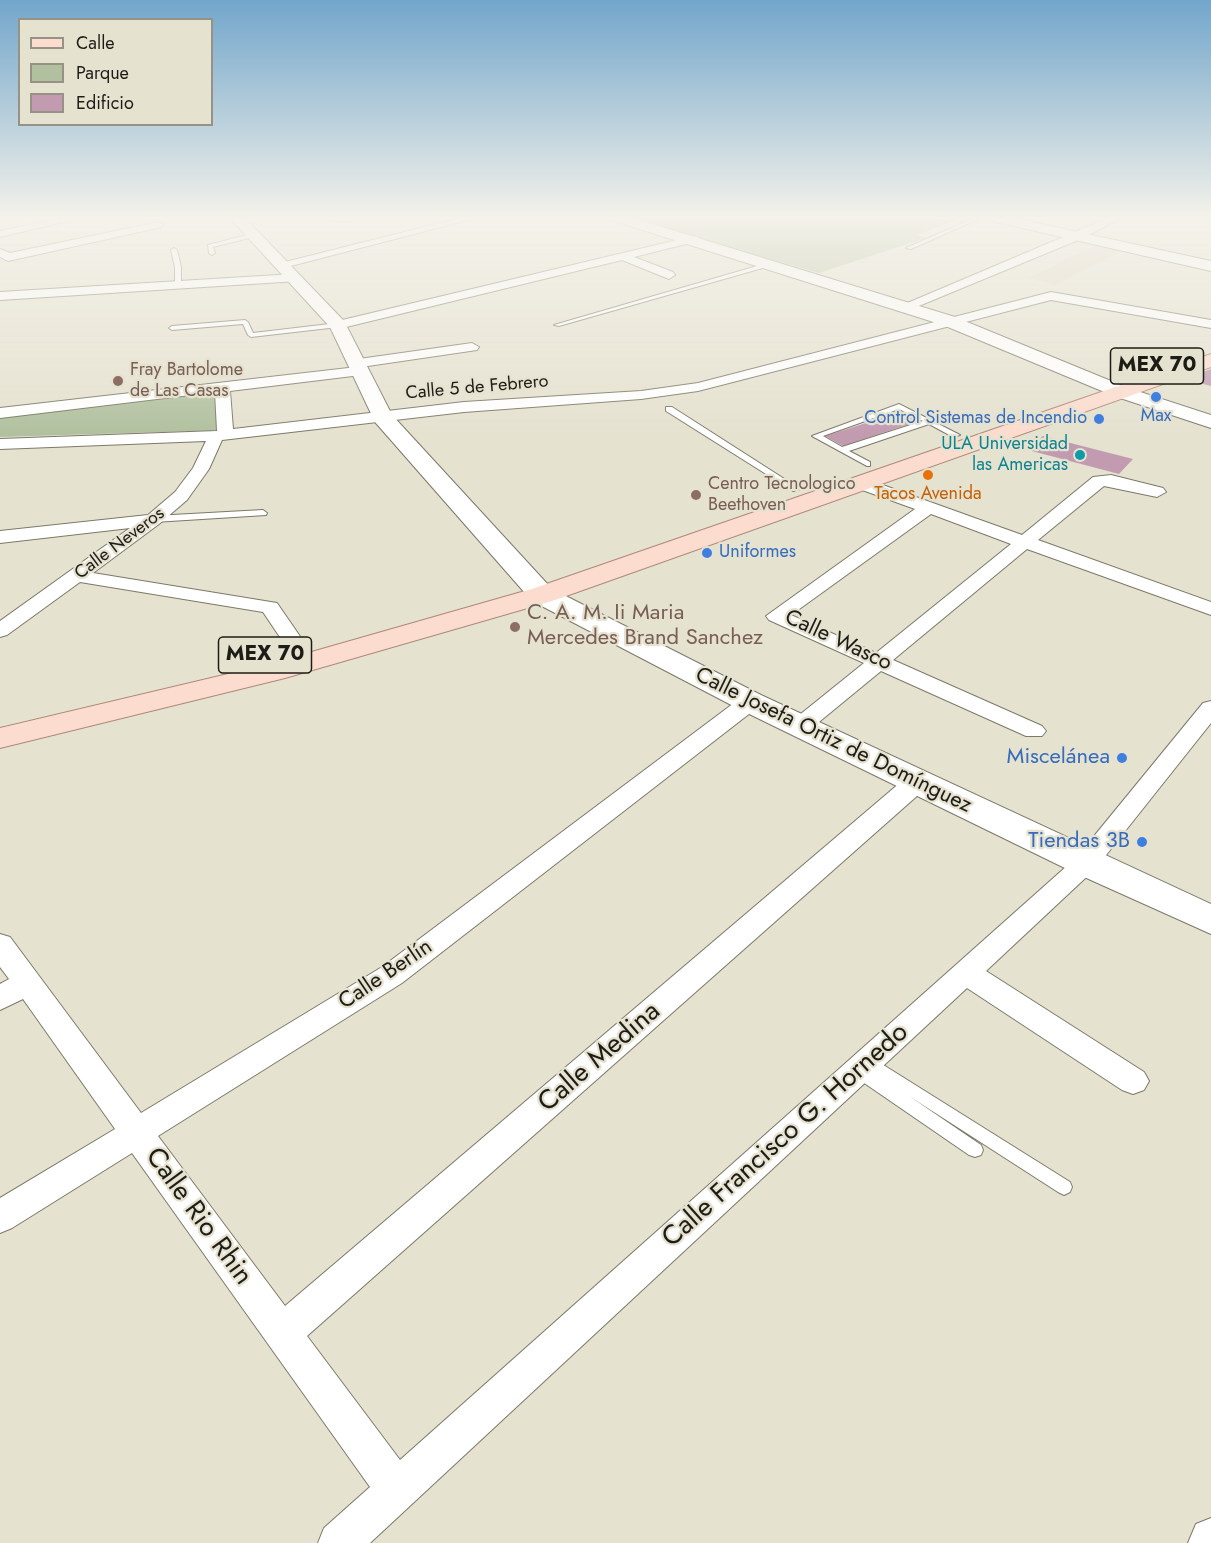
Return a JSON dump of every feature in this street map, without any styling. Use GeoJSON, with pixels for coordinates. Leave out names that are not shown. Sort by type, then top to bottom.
{"type":"FeatureCollection","features":[{"type":"Feature","properties":{"kind":"main road","name":"Calle Josefa Ortiz de Domínguez"},"geometry":{"type":"LineString","coordinates":[[306,290],[338,325],[383,417],[534,588],[750,702],[1086,863],[1211,920]]}},
{"type":"Feature","properties":{"kind":"main road"},"geometry":{"type":"LineString","coordinates":[[851,290],[949,321],[1010,344],[1112,388],[1211,422]]}},
{"type":"Feature","properties":{"kind":"main road","name":"MEX 70"},"geometry":{"type":"LineString","coordinates":[[0,738],[274,672],[534,588],[1112,388],[1211,346]]}},
{"type":"Feature","properties":{"kind":"main road","name":"MEX 70"},"geometry":{"type":"LineString","coordinates":[[0,717],[297,648],[534,588],[796,489],[863,474],[956,435],[1211,360]]}},
{"type":"Feature","properties":{"kind":"street"},"geometry":{"type":"LineString","coordinates":[[0,296],[97,290]]}},
{"type":"Feature","properties":{"kind":"street"},"geometry":{"type":"LineString","coordinates":[[338,325],[482,290]]}},
{"type":"Feature","properties":{"kind":"street"},"geometry":{"type":"LineString","coordinates":[[904,307],[946,290]]}},
{"type":"Feature","properties":{"kind":"street","name":"Calle 5 de Febrero"},"geometry":{"type":"LineString","coordinates":[[0,444],[221,435],[464,407],[641,395],[698,387],[1051,296],[1210,323]]}},
{"type":"Feature","properties":{"kind":"street"},"geometry":{"type":"LineString","coordinates":[[0,413],[222,388],[471,347]]}},
{"type":"Feature","properties":{"kind":"street"},"geometry":{"type":"LineString","coordinates":[[221,435],[222,388]]}},
{"type":"Feature","properties":{"kind":"street","name":"Calle Neveros"},"geometry":{"type":"LineString","coordinates":[[0,631],[78,576],[181,496],[201,469],[221,435]]}},
{"type":"Feature","properties":{"kind":"street"},"geometry":{"type":"LineString","coordinates":[[863,474],[928,508],[1211,609]]}},
{"type":"Feature","properties":{"kind":"street"},"geometry":{"type":"LineString","coordinates":[[800,726],[1104,479],[1157,492]]}},
{"type":"Feature","properties":{"kind":"street","name":"Calle Wasco"},"geometry":{"type":"LineString","coordinates":[[928,508],[776,616],[1034,731]]}},
{"type":"Feature","properties":{"kind":"street"},"geometry":{"type":"LineString","coordinates":[[0,537],[154,519]]}},
{"type":"Feature","properties":{"kind":"street"},"geometry":{"type":"LineString","coordinates":[[78,576],[270,607],[297,648]]}},
{"type":"Feature","properties":{"kind":"street","name":"Calle Berlín"},"geometry":{"type":"LineString","coordinates":[[0,1216],[392,975],[750,702]]}},
{"type":"Feature","properties":{"kind":"street","name":"Calle Francisco G. Hornedo"},"geometry":{"type":"LineString","coordinates":[[339,1543],[1086,863],[1211,708]]}},
{"type":"Feature","properties":{"kind":"street","name":"Calle Medina"},"geometry":{"type":"LineString","coordinates":[[282,1333],[917,782]]}},
{"type":"Feature","properties":{"kind":"street","name":"Calle Rio Rhin"},"geometry":{"type":"LineString","coordinates":[[0,945],[14,990],[135,1131],[396,1490]]}},
{"type":"Feature","properties":{"kind":"street"},"geometry":{"type":"LineString","coordinates":[[966,973],[1133,1081]]}},
{"type":"Feature","properties":{"kind":"lane"},"geometry":{"type":"LineString","coordinates":[[557,325],[680,290]]}},
{"type":"Feature","properties":{"kind":"lane"},"geometry":{"type":"LineString","coordinates":[[172,328],[245,322],[251,335],[338,325]]}},
{"type":"Feature","properties":{"kind":"lane"},"geometry":{"type":"LineString","coordinates":[[863,474],[842,450],[816,436],[900,406],[956,435]]}},
{"type":"Feature","properties":{"kind":"lane"},"geometry":{"type":"LineString","coordinates":[[669,409],[796,489]]}},
{"type":"Feature","properties":{"kind":"lane"},"geometry":{"type":"LineString","coordinates":[[842,450],[929,422]]}},
{"type":"Feature","properties":{"kind":"lane"},"geometry":{"type":"LineString","coordinates":[[154,519],[263,513]]}},
{"type":"Feature","properties":{"kind":"lane"},"geometry":{"type":"LineString","coordinates":[[865,1066],[975,1150]]}},
{"type":"Feature","properties":{"kind":"lane"},"geometry":{"type":"LineString","coordinates":[[865,1066],[1064,1187]]}},
{"type":"Feature","properties":{"kind":"green space"},"geometry":{"type":"Polygon","coordinates":[[[221,391],[227,430],[0,437],[0,417],[221,391]]]}},
{"type":"Feature","properties":{"kind":"building"},"geometry":{"type":"Polygon","coordinates":[[[1211,369],[1211,386],[1184,379],[1211,369]]]}},
{"type":"Feature","properties":{"kind":"building"},"geometry":{"type":"Polygon","coordinates":[[[904,411],[921,420],[843,446],[825,436],[904,411]]]}},
{"type":"Feature","properties":{"kind":"building","name":"ULA Universidad las Americas"},"geometry":{"type":"Polygon","coordinates":[[[1043,436],[1133,459],[1119,474],[1028,450],[1043,436]]]}},
{"type":"Feature","properties":{"kind":"place","name":"Fray Bartolome de Las Casas"},"geometry":{"type":"Point","coordinates":[118,381]}},
{"type":"Feature","properties":{"kind":"place","name":"Max"},"geometry":{"type":"Point","coordinates":[1156,397]}},
{"type":"Feature","properties":{"kind":"place","name":"Control Sistemas de Incendio"},"geometry":{"type":"Point","coordinates":[1099,419]}},
{"type":"Feature","properties":{"kind":"place","name":"ULA Universidad las Americas"},"geometry":{"type":"Point","coordinates":[1080,455]}},
{"type":"Feature","properties":{"kind":"place","name":"Tacos Avenida"},"geometry":{"type":"Point","coordinates":[928,475]}},
{"type":"Feature","properties":{"kind":"place","name":"Centro Tecnologico Beethoven"},"geometry":{"type":"Point","coordinates":[696,495]}},
{"type":"Feature","properties":{"kind":"place","name":"Uniformes"},"geometry":{"type":"Point","coordinates":[707,553]}},
{"type":"Feature","properties":{"kind":"place","name":"C. A. M. Ii Maria Mercedes Brand Sanchez"},"geometry":{"type":"Point","coordinates":[515,627]}},
{"type":"Feature","properties":{"kind":"place","name":"Miscelánea"},"geometry":{"type":"Point","coordinates":[1122,758]}},
{"type":"Feature","properties":{"kind":"place","name":"Tiendas 3B"},"geometry":{"type":"Point","coordinates":[1142,842]}}]}
